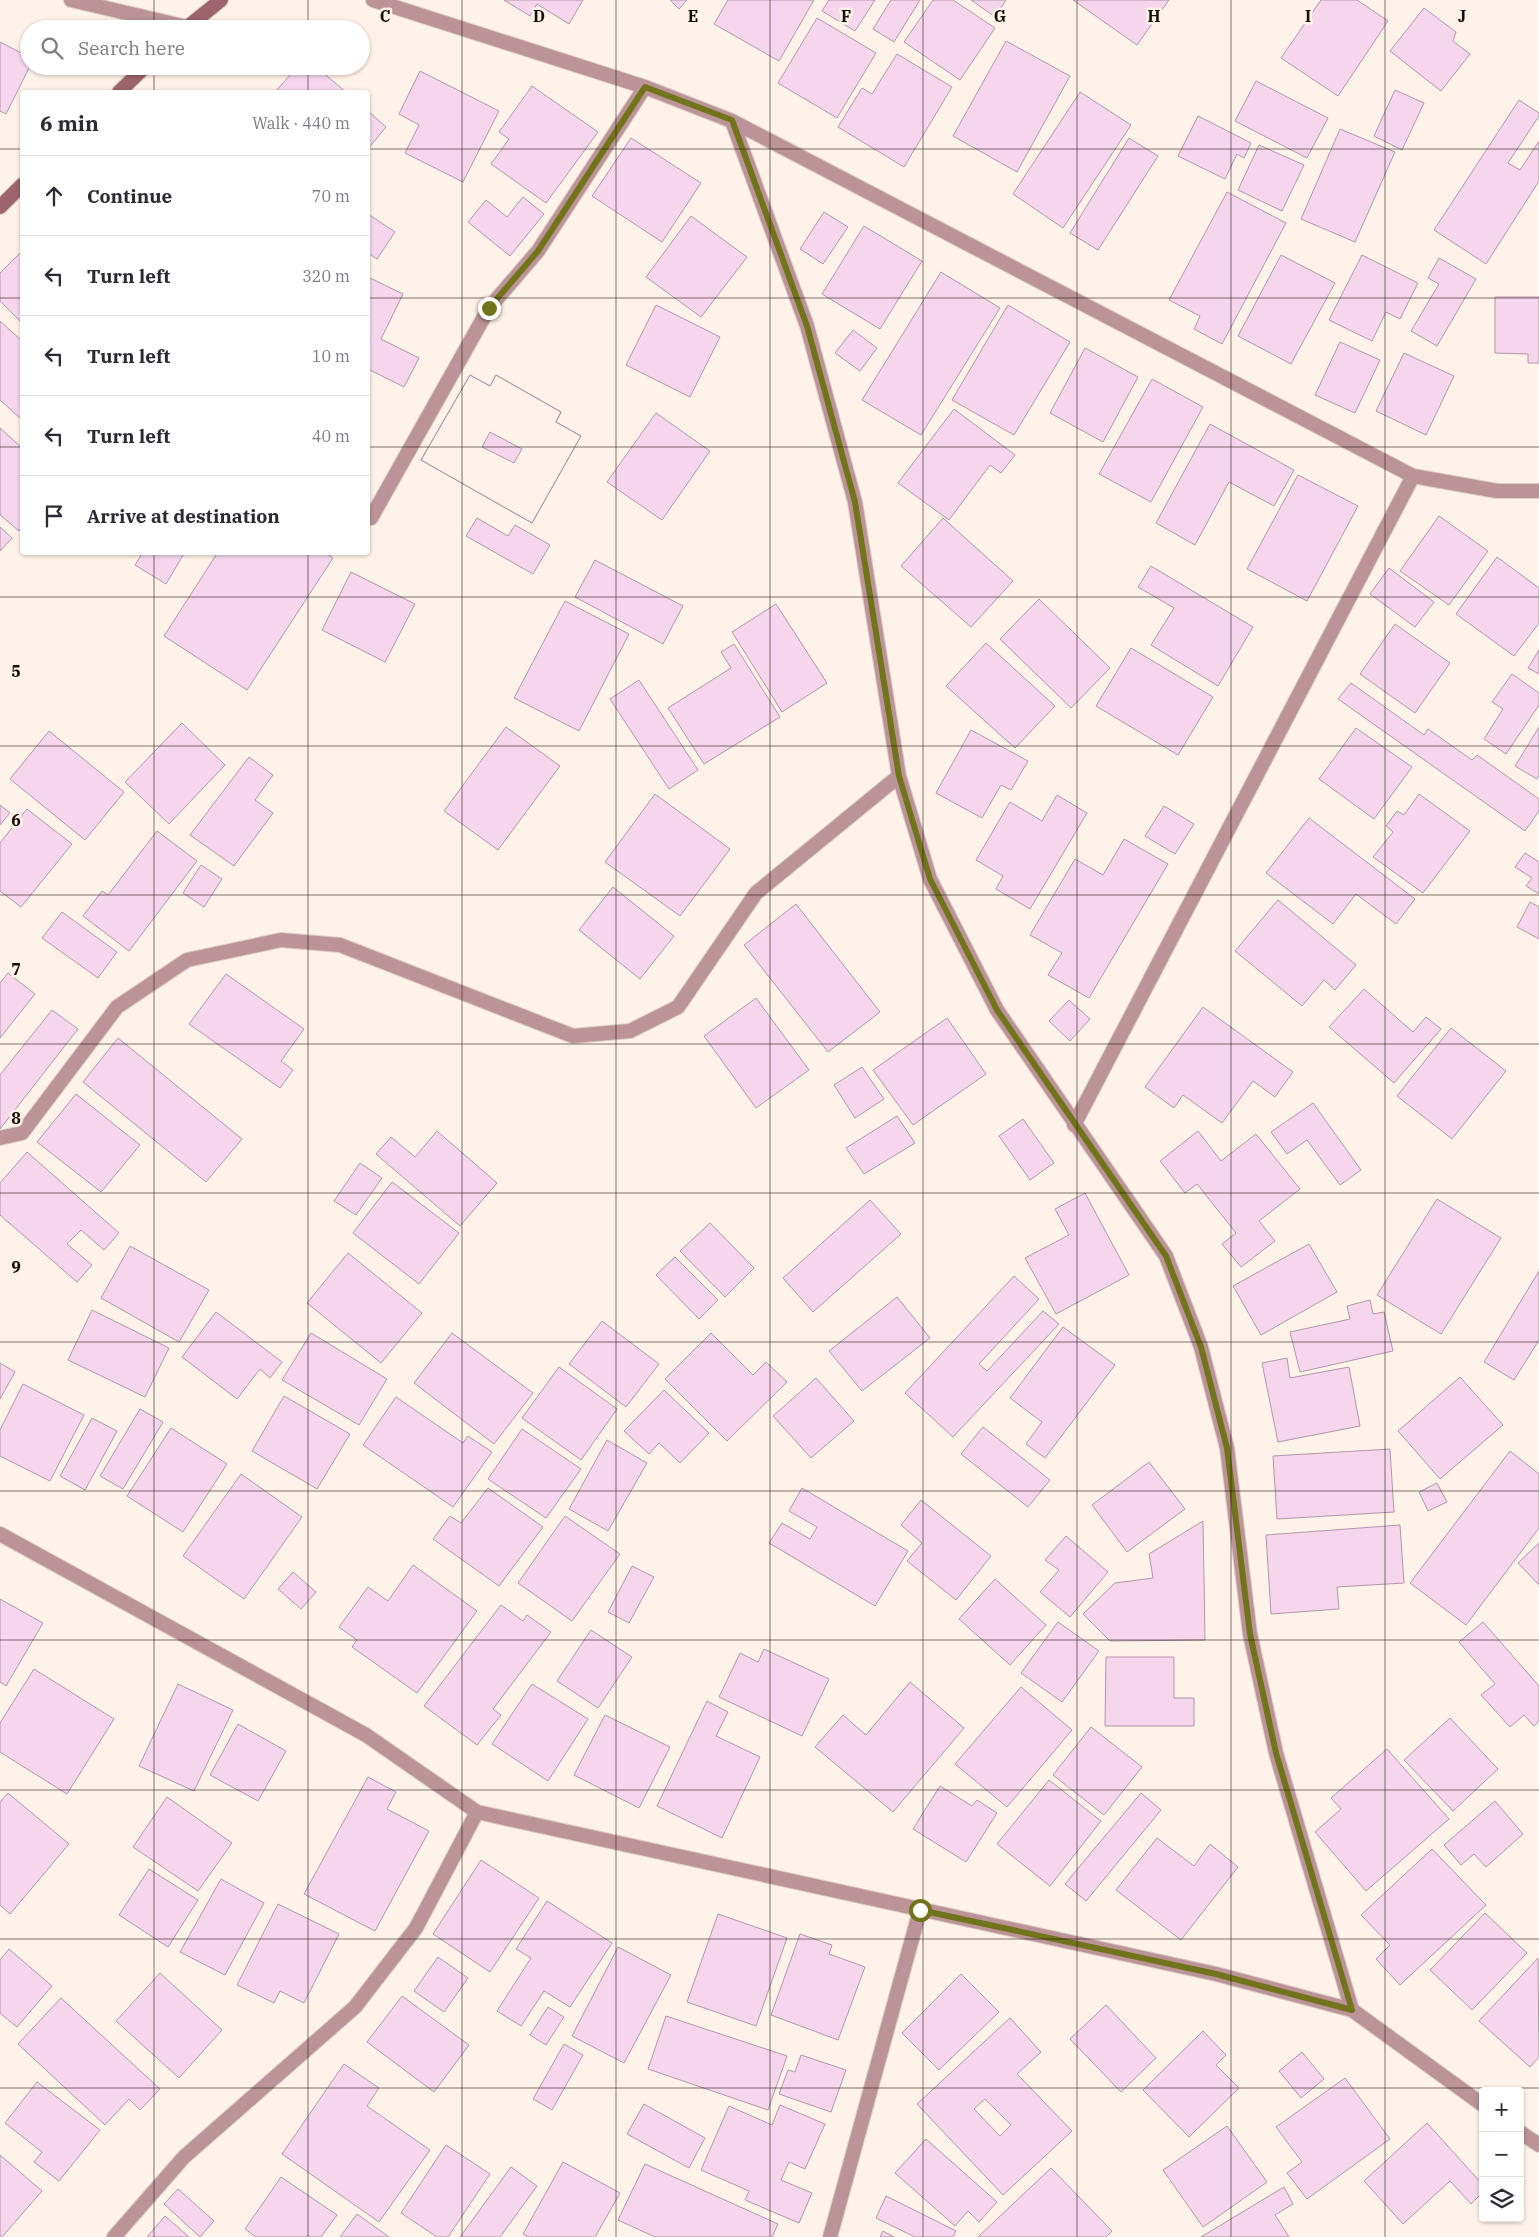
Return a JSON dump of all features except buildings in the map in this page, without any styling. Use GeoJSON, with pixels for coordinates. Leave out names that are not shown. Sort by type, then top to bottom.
{"type":"FeatureCollection","features":[{"type":"Feature","properties":{"kind":"main road"},"geometry":{"type":"LineString","coordinates":[[196,20],[221,0]]}},
{"type":"Feature","properties":{"kind":"main road"},"geometry":{"type":"LineString","coordinates":[[121,90],[137,75]]}},
{"type":"Feature","properties":{"kind":"main road"},"geometry":{"type":"LineString","coordinates":[[0,207],[20,187]]}},
{"type":"Feature","properties":{"kind":"street"},"geometry":{"type":"LineString","coordinates":[[71,0],[153,20]]}},
{"type":"Feature","properties":{"kind":"street"},"geometry":{"type":"LineString","coordinates":[[373,0],[645,87],[732,120],[1413,476],[1497,491],[1539,491]]}},
{"type":"Feature","properties":{"kind":"street"},"geometry":{"type":"LineString","coordinates":[[371,518],[489,308],[538,251],[645,87]]}},
{"type":"Feature","properties":{"kind":"street"},"geometry":{"type":"LineString","coordinates":[[732,120],[807,326],[855,502],[899,776],[930,879],[997,1010],[1074,1126],[1166,1256],[1201,1347],[1227,1448],[1250,1634],[1276,1753],[1352,2010]]}},
{"type":"Feature","properties":{"kind":"street"},"geometry":{"type":"LineString","coordinates":[[1074,1126],[1413,476]]}},
{"type":"Feature","properties":{"kind":"street"},"geometry":{"type":"LineString","coordinates":[[0,1138],[22,1133],[117,1007],[187,960],[281,940],[340,944],[573,1036],[630,1031],[678,1007],[756,893],[899,776]]}},
{"type":"Feature","properties":{"kind":"street"},"geometry":{"type":"LineString","coordinates":[[0,1534],[366,1735],[477,1812],[1216,1974],[1352,2010],[1479,2102]]}},
{"type":"Feature","properties":{"kind":"street"},"geometry":{"type":"LineString","coordinates":[[114,2237],[184,2157],[355,2008],[416,1928],[477,1812]]}},
{"type":"Feature","properties":{"kind":"street"},"geometry":{"type":"LineString","coordinates":[[830,2237],[920,1910]]}},
{"type":"Feature","properties":{"kind":"street"},"geometry":{"type":"LineString","coordinates":[[1524,2135],[1539,2146]]}},
{"type":"Feature","properties":{"kind":"route"},"geometry":{"type":"LineString","coordinates":[[489,308],[538,251],[645,87],[732,120],[807,326],[855,502],[899,776],[930,879],[997,1010],[1074,1126],[1166,1256],[1201,1347],[1227,1448],[1250,1634],[1276,1753],[1352,2010],[1216,1974],[920,1910]]}}]}
